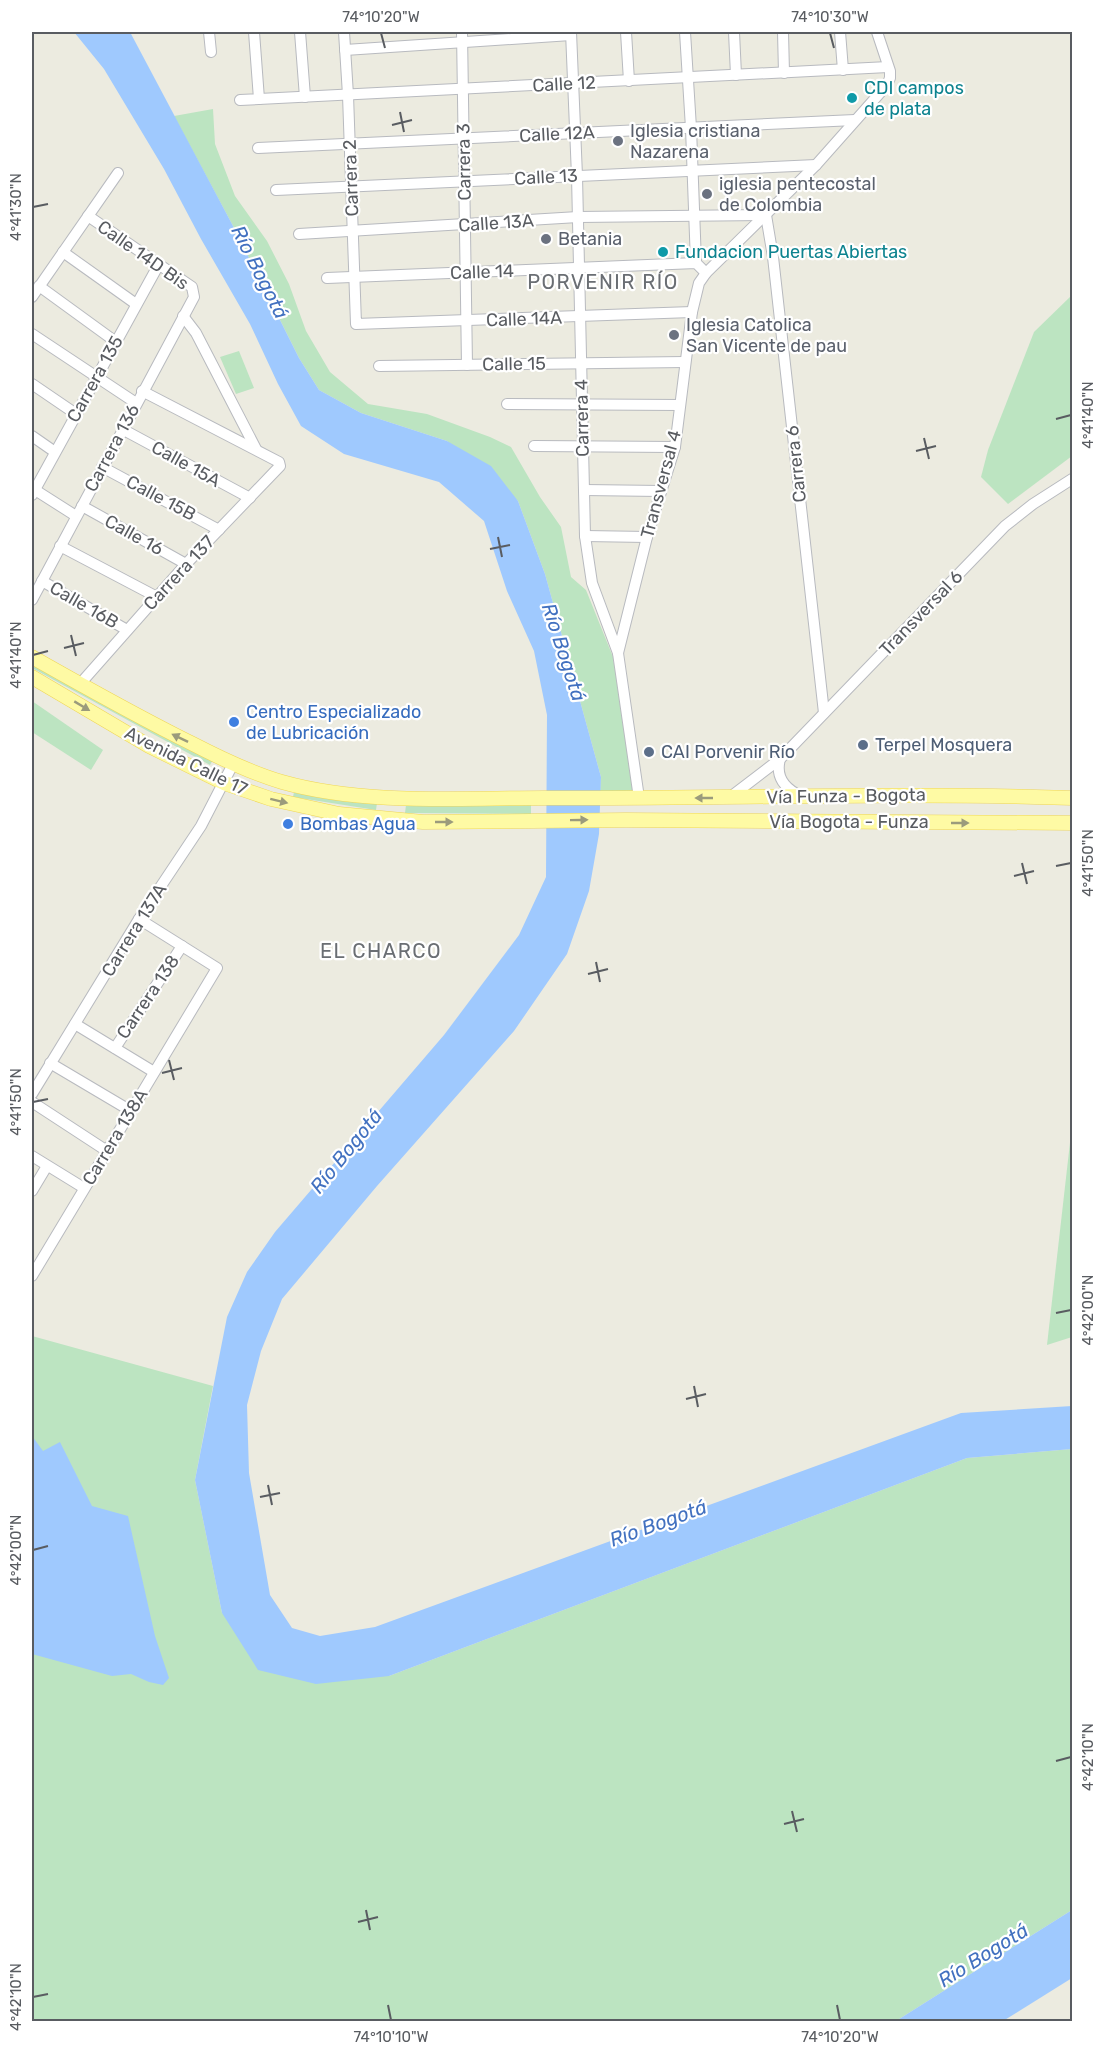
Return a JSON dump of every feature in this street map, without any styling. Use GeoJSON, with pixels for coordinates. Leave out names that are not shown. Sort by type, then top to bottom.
{"type":"FeatureCollection","features":[{"type":"Feature","properties":{"kind":"main road","name":"Avenida Calle 17"},"geometry":{"type":"LineString","coordinates":[[32,657],[233,764],[300,787],[337,793],[387,796],[620,798]]}},
{"type":"Feature","properties":{"kind":"main road","name":"Avenida Calle 17"},"geometry":{"type":"LineString","coordinates":[[32,676],[149,746],[224,783],[271,799],[339,814],[385,819],[423,822],[532,821]]}},
{"type":"Feature","properties":{"kind":"main road","name":"Vía Funza - Bogota"},"geometry":{"type":"LineString","coordinates":[[620,798],[961,795],[1072,798]]}},
{"type":"Feature","properties":{"kind":"main road"},"geometry":{"type":"LineString","coordinates":[[385,819],[387,796]]}},
{"type":"Feature","properties":{"kind":"main road"},"geometry":{"type":"LineString","coordinates":[[1054,822],[1056,797]]}},
{"type":"Feature","properties":{"kind":"main road","name":"Vía Bogota - Funza"},"geometry":{"type":"LineString","coordinates":[[532,821],[1072,823]]}},
{"type":"Feature","properties":{"kind":"street"},"geometry":{"type":"LineString","coordinates":[[210,32],[211,52]]}},
{"type":"Feature","properties":{"kind":"street"},"geometry":{"type":"LineString","coordinates":[[254,32],[259,99]]}},
{"type":"Feature","properties":{"kind":"street"},"geometry":{"type":"LineString","coordinates":[[300,32],[305,97]]}},
{"type":"Feature","properties":{"kind":"street","name":"Carrera 2"},"geometry":{"type":"LineString","coordinates":[[344,32],[356,324]]}},
{"type":"Feature","properties":{"kind":"street"},"geometry":{"type":"LineString","coordinates":[[626,32],[629,81]]}},
{"type":"Feature","properties":{"kind":"street"},"geometry":{"type":"LineString","coordinates":[[685,32],[689,77],[696,263],[706,273]]}},
{"type":"Feature","properties":{"kind":"street"},"geometry":{"type":"LineString","coordinates":[[734,32],[736,75]]}},
{"type":"Feature","properties":{"kind":"street"},"geometry":{"type":"LineString","coordinates":[[783,32],[784,73]]}},
{"type":"Feature","properties":{"kind":"street"},"geometry":{"type":"LineString","coordinates":[[840,32],[843,70]]}},
{"type":"Feature","properties":{"kind":"street"},"geometry":{"type":"LineString","coordinates":[[877,32],[888,67]]}},
{"type":"Feature","properties":{"kind":"street"},"geometry":{"type":"LineString","coordinates":[[345,50],[462,37],[571,33]]}},
{"type":"Feature","properties":{"kind":"street","name":"Carrera 4"},"geometry":{"type":"LineString","coordinates":[[571,33],[577,176],[585,536],[592,583],[618,653],[639,798]]}},
{"type":"Feature","properties":{"kind":"street","name":"Carrera 3"},"geometry":{"type":"LineString","coordinates":[[462,37],[467,365]]}},
{"type":"Feature","properties":{"kind":"street","name":"Calle 12"},"geometry":{"type":"LineString","coordinates":[[240,100],[888,67]]}},
{"type":"Feature","properties":{"kind":"street","name":"Transversal 4"},"geometry":{"type":"LineString","coordinates":[[618,653],[647,537],[675,447],[692,312],[699,284],[706,273],[816,165],[887,85],[891,75],[888,67]]}},
{"type":"Feature","properties":{"kind":"street","name":"Calle 12A"},"geometry":{"type":"LineString","coordinates":[[258,148],[855,120]]}},
{"type":"Feature","properties":{"kind":"street","name":"Calle 13"},"geometry":{"type":"LineString","coordinates":[[276,190],[816,165]]}},
{"type":"Feature","properties":{"kind":"street"},"geometry":{"type":"LineString","coordinates":[[32,297],[118,173]]}},
{"type":"Feature","properties":{"kind":"street","name":"Calle 13A"},"geometry":{"type":"LineString","coordinates":[[299,234],[578,217],[766,215]]}},
{"type":"Feature","properties":{"kind":"street","name":"Carrera 6"},"geometry":{"type":"LineString","coordinates":[[766,215],[773,257],[824,713]]}},
{"type":"Feature","properties":{"kind":"street","name":"Calle 14D Bis"},"geometry":{"type":"LineString","coordinates":[[88,216],[192,287],[194,297]]}},
{"type":"Feature","properties":{"kind":"street"},"geometry":{"type":"LineString","coordinates":[[63,252],[136,304]]}},
{"type":"Feature","properties":{"kind":"street","name":"Calle 14"},"geometry":{"type":"LineString","coordinates":[[327,278],[696,263]]}},
{"type":"Feature","properties":{"kind":"street","name":"Carrera 135"},"geometry":{"type":"LineString","coordinates":[[32,491],[159,264]]}},
{"type":"Feature","properties":{"kind":"street"},"geometry":{"type":"LineString","coordinates":[[39,286],[116,342]]}},
{"type":"Feature","properties":{"kind":"street","name":"Carrera 136"},"geometry":{"type":"LineString","coordinates":[[32,600],[194,297]]}},
{"type":"Feature","properties":{"kind":"street","name":"Calle 14A"},"geometry":{"type":"LineString","coordinates":[[356,324],[692,312]]}},
{"type":"Feature","properties":{"kind":"street"},"geometry":{"type":"LineString","coordinates":[[183,316],[196,333],[256,449]]}},
{"type":"Feature","properties":{"kind":"street"},"geometry":{"type":"LineString","coordinates":[[32,334],[136,403]]}},
{"type":"Feature","properties":{"kind":"street","name":"Calle 15"},"geometry":{"type":"LineString","coordinates":[[379,366],[685,362]]}},
{"type":"Feature","properties":{"kind":"street"},"geometry":{"type":"LineString","coordinates":[[32,384],[76,414]]}},
{"type":"Feature","properties":{"kind":"street"},"geometry":{"type":"LineString","coordinates":[[142,391],[256,449]]}},
{"type":"Feature","properties":{"kind":"street"},"geometry":{"type":"LineString","coordinates":[[507,404],[680,405]]}},
{"type":"Feature","properties":{"kind":"street","name":"Calle 15A"},"geometry":{"type":"LineString","coordinates":[[122,429],[250,498]]}},
{"type":"Feature","properties":{"kind":"street"},"geometry":{"type":"LineString","coordinates":[[32,436],[55,452]]}},
{"type":"Feature","properties":{"kind":"street"},"geometry":{"type":"LineString","coordinates":[[534,446],[675,447]]}},
{"type":"Feature","properties":{"kind":"street","name":"Carrera 137"},"geometry":{"type":"LineString","coordinates":[[80,684],[186,564],[280,464],[256,449]]}},
{"type":"Feature","properties":{"kind":"street","name":"Calle 15B"},"geometry":{"type":"LineString","coordinates":[[102,467],[219,530]]}},
{"type":"Feature","properties":{"kind":"street","name":"Transversal 6"},"geometry":{"type":"LineString","coordinates":[[729,798],[780,759],[996,534],[1033,504],[1072,479]]}},
{"type":"Feature","properties":{"kind":"street"},"geometry":{"type":"LineString","coordinates":[[584,490],[661,491]]}},
{"type":"Feature","properties":{"kind":"street","name":"Calle 16"},"geometry":{"type":"LineString","coordinates":[[32,491],[79,511],[186,564]]}},
{"type":"Feature","properties":{"kind":"street"},"geometry":{"type":"LineString","coordinates":[[585,536],[647,537]]}},
{"type":"Feature","properties":{"kind":"street"},"geometry":{"type":"LineString","coordinates":[[60,546],[157,597]]}},
{"type":"Feature","properties":{"kind":"street","name":"Calle 16B"},"geometry":{"type":"LineString","coordinates":[[42,580],[127,630]]}},
{"type":"Feature","properties":{"kind":"street"},"geometry":{"type":"LineString","coordinates":[[780,759],[778,773],[781,780],[790,791],[805,797]]}},
{"type":"Feature","properties":{"kind":"street","name":"Carrera 137A"},"geometry":{"type":"LineString","coordinates":[[32,1094],[139,919],[201,826],[233,764]]}},
{"type":"Feature","properties":{"kind":"street"},"geometry":{"type":"LineString","coordinates":[[139,919],[182,946]]}},
{"type":"Feature","properties":{"kind":"street","name":"Carrera 138A"},"geometry":{"type":"LineString","coordinates":[[32,1275],[217,968],[182,946]]}},
{"type":"Feature","properties":{"kind":"street","name":"Carrera 138"},"geometry":{"type":"LineString","coordinates":[[114,1048],[182,946]]}},
{"type":"Feature","properties":{"kind":"street"},"geometry":{"type":"LineString","coordinates":[[75,1024],[154,1072]]}},
{"type":"Feature","properties":{"kind":"street"},"geometry":{"type":"LineString","coordinates":[[50,1063],[131,1110]]}},
{"type":"Feature","properties":{"kind":"street"},"geometry":{"type":"LineString","coordinates":[[32,1102],[107,1150]]}},
{"type":"Feature","properties":{"kind":"street"},"geometry":{"type":"LineString","coordinates":[[32,1156],[84,1188]]}},
{"type":"Feature","properties":{"kind":"street"},"geometry":{"type":"LineString","coordinates":[[32,1191],[47,1166]]}},
{"type":"Feature","properties":{"kind":"green space"},"geometry":{"type":"Polygon","coordinates":[[[213,109],[215,144],[235,196],[267,241],[289,284],[306,331],[330,372],[368,404],[427,414],[511,447],[540,497],[561,527],[571,577],[586,590],[613,657],[633,792],[600,792],[601,777],[545,574],[518,501],[447,441],[361,413],[319,390],[299,358],[232,224],[174,116],[213,109]]]}},
{"type":"Feature","properties":{"kind":"green space"},"geometry":{"type":"Polygon","coordinates":[[[1072,295],[1072,456],[1008,504],[981,477],[988,450],[1034,332],[1072,295]]]}},
{"type":"Feature","properties":{"kind":"green space"},"geometry":{"type":"Polygon","coordinates":[[[239,351],[254,388],[236,394],[220,357],[239,351]]]}},
{"type":"Feature","properties":{"kind":"green space"},"geometry":{"type":"Polygon","coordinates":[[[32,662],[214,758],[210,765],[32,668],[32,662]]]}},
{"type":"Feature","properties":{"kind":"green space"},"geometry":{"type":"Polygon","coordinates":[[[32,701],[103,750],[91,770],[32,732],[32,701]]]}},
{"type":"Feature","properties":{"kind":"green space"},"geometry":{"type":"Polygon","coordinates":[[[294,792],[345,801],[377,803],[376,810],[293,797],[294,792]]]}},
{"type":"Feature","properties":{"kind":"green space"},"geometry":{"type":"Polygon","coordinates":[[[406,805],[531,805],[531,814],[405,813],[406,805]]]}},
{"type":"Feature","properties":{"kind":"green space"},"geometry":{"type":"Polygon","coordinates":[[[1072,1125],[1072,1337],[1047,1345],[1072,1125]]]}},
{"type":"Feature","properties":{"kind":"green space"},"geometry":{"type":"Polygon","coordinates":[[[32,1336],[213,1386],[195,1480],[222,1613],[389,1676],[967,1458],[1072,1449],[1072,1910],[896,2021],[32,2021],[32,1336]]]}},
{"type":"Feature","properties":{"kind":"water","name":"Río Bogotá"},"geometry":{"type":"Polygon","coordinates":[[[74,32],[130,32],[232,224],[299,358],[319,390],[361,413],[447,441],[491,466],[518,501],[545,574],[601,777],[599,834],[589,891],[567,954],[514,1031],[377,1186],[282,1299],[261,1351],[247,1405],[249,1473],[270,1595],[292,1628],[320,1636],[375,1627],[961,1413],[1072,1406],[1072,1449],[967,1458],[389,1676],[316,1684],[258,1670],[222,1613],[195,1480],[227,1317],[247,1272],[275,1232],[444,1035],[519,935],[546,877],[547,715],[534,651],[507,591],[484,521],[439,482],[344,454],[301,426],[250,324],[164,169],[104,69],[74,32]]]}},
{"type":"Feature","properties":{"kind":"water"},"geometry":{"type":"Polygon","coordinates":[[[32,1436],[43,1451],[60,1442],[92,1506],[128,1516],[155,1636],[169,1678],[163,1685],[131,1674],[112,1676],[32,1654],[32,1436]]]}},
{"type":"Feature","properties":{"kind":"water"},"geometry":{"type":"Polygon","coordinates":[[[1072,1910],[1072,1978],[1003,2021],[896,2021],[1072,1910]]]}},
{"type":"Feature","properties":{"kind":"place","name":"CDI campos de plata"},"geometry":{"type":"Point","coordinates":[852,98]}},
{"type":"Feature","properties":{"kind":"place","name":"Iglesia cristiana Nazarena"},"geometry":{"type":"Point","coordinates":[618,141]}},
{"type":"Feature","properties":{"kind":"place","name":"iglesia pentecostal de Colombia"},"geometry":{"type":"Point","coordinates":[707,194]}},
{"type":"Feature","properties":{"kind":"place","name":"Betania"},"geometry":{"type":"Point","coordinates":[546,239]}},
{"type":"Feature","properties":{"kind":"place","name":"Fundacion Puertas Abiertas"},"geometry":{"type":"Point","coordinates":[663,252]}},
{"type":"Feature","properties":{"kind":"place","name":"Iglesia Catolica San Vicente de pau"},"geometry":{"type":"Point","coordinates":[674,335]}},
{"type":"Feature","properties":{"kind":"place","name":"Centro Especializado de Lubricación"},"geometry":{"type":"Point","coordinates":[234,722]}},
{"type":"Feature","properties":{"kind":"place","name":"Terpel Mosquera"},"geometry":{"type":"Point","coordinates":[863,745]}},
{"type":"Feature","properties":{"kind":"place","name":"CAI Porvenir Río"},"geometry":{"type":"Point","coordinates":[649,752]}},
{"type":"Feature","properties":{"kind":"place","name":"Bombas Agua"},"geometry":{"type":"Point","coordinates":[288,824]}},
{"type":"Feature","properties":{"kind":"district","name":"PORVENIR RÍO"},"geometry":{"type":"Point","coordinates":[603,282]}},
{"type":"Feature","properties":{"kind":"district","name":"EL CHARCO"},"geometry":{"type":"Point","coordinates":[381,951]}}]}
